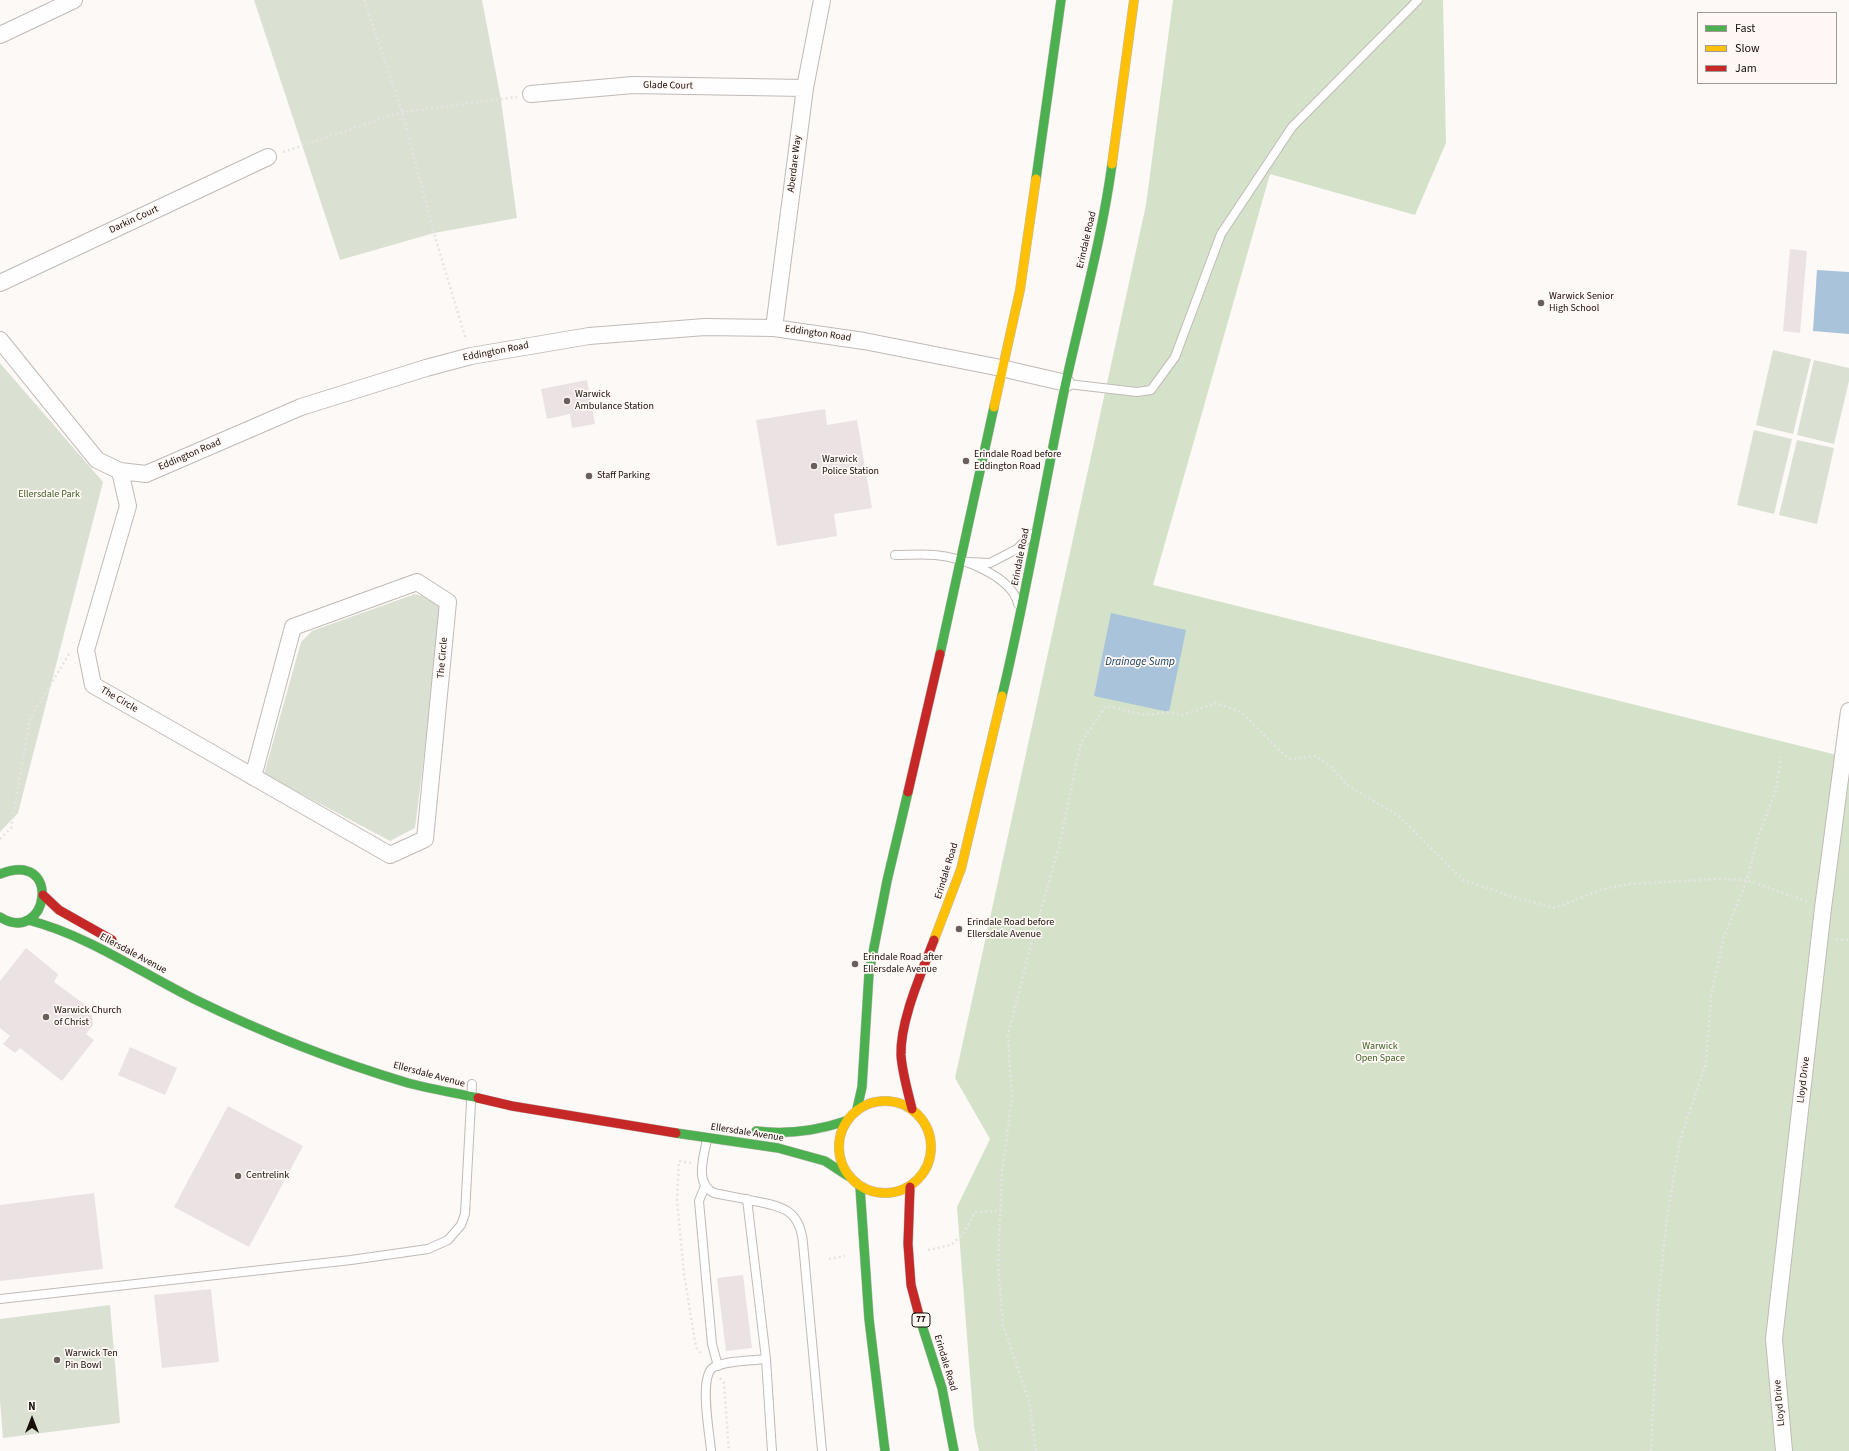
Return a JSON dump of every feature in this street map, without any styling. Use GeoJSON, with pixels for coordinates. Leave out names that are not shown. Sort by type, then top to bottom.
{"type":"FeatureCollection","features":[{"type":"Feature","properties":{"kind":"main road","name":"Erindale Road"},"geometry":{"type":"LineString","coordinates":[[857,1109],[862,1087],[869,973],[887,881],[926,720],[1001,368],[1020,290],[1061,0]]}},
{"type":"Feature","properties":{"kind":"main road","name":"Erindale Road"},"geometry":{"type":"LineString","coordinates":[[912,1109],[901,1055],[903,1034],[914,994],[961,869],[1021,618],[1066,383],[1107,203],[1134,0]]}},
{"type":"Feature","properties":{"kind":"main road","name":"Ellersdale Avenue"},"geometry":{"type":"LineString","coordinates":[[0,866],[11,869],[22,869],[33,874],[41,884],[44,895],[59,910],[124,946]]}},
{"type":"Feature","properties":{"kind":"main road"},"geometry":{"type":"LineString","coordinates":[[0,874],[11,869]]}},
{"type":"Feature","properties":{"kind":"main road"},"geometry":{"type":"LineString","coordinates":[[22,921],[38,912],[44,895]]}},
{"type":"Feature","properties":{"kind":"main road","name":"Ellersdale Avenue"},"geometry":{"type":"LineString","coordinates":[[0,917],[48,925],[89,943],[194,1000],[273,1036],[331,1058],[409,1083],[471,1098],[707,1138],[778,1148],[808,1155],[825,1161],[848,1176]]}},
{"type":"Feature","properties":{"kind":"main road","name":"Erindale Road"},"geometry":{"type":"LineString","coordinates":[[884,1100],[899,1102],[912,1109],[922,1119],[929,1133],[932,1148],[929,1163],[925,1170],[910,1186],[894,1193],[876,1193],[860,1186],[848,1176],[840,1163],[838,1148],[840,1134],[846,1121],[857,1109],[870,1102],[884,1100]]}},
{"type":"Feature","properties":{"kind":"main road","name":"Ellersdale Avenue"},"geometry":{"type":"LineString","coordinates":[[748,1130],[779,1134],[806,1132],[846,1121]]}},
{"type":"Feature","properties":{"kind":"main road"},"geometry":{"type":"LineString","coordinates":[[860,1186],[871,1347],[885,1451]]}},
{"type":"Feature","properties":{"kind":"main road","name":"Erindale Road"},"geometry":{"type":"LineString","coordinates":[[910,1186],[909,1253],[911,1285],[927,1345],[942,1388],[954,1451]]}},
{"type":"Feature","properties":{"kind":"street"},"geometry":{"type":"LineString","coordinates":[[0,35],[74,0]]}},
{"type":"Feature","properties":{"kind":"street","name":"Aberdare Way"},"geometry":{"type":"LineString","coordinates":[[774,328],[805,88],[822,0]]}},
{"type":"Feature","properties":{"kind":"street","name":"Glade Court"},"geometry":{"type":"LineString","coordinates":[[531,94],[633,85],[805,88]]}},
{"type":"Feature","properties":{"kind":"street","name":"Darkin Court"},"geometry":{"type":"LineString","coordinates":[[0,283],[268,157]]}},
{"type":"Feature","properties":{"kind":"street","name":"Eddington Road"},"geometry":{"type":"LineString","coordinates":[[0,340],[97,460],[120,471],[146,474],[301,407],[471,356],[589,336],[705,327],[774,328],[864,341],[1001,368],[1066,383]]}},
{"type":"Feature","properties":{"kind":"street","name":"The Circle"},"geometry":{"type":"LineString","coordinates":[[120,471],[128,506],[86,650],[93,685],[253,777],[390,855],[425,839],[448,602],[417,582],[293,627],[253,777]]}},
{"type":"Feature","properties":{"kind":"street","name":"Lloyd Drive"},"geometry":{"type":"LineString","coordinates":[[1784,1451],[1774,1339],[1823,908],[1849,711]]}},
{"type":"Feature","properties":{"kind":"street"},"geometry":{"type":"LineString","coordinates":[[0,931],[22,921]]}},
{"type":"Feature","properties":{"kind":"lane"},"geometry":{"type":"LineString","coordinates":[[1066,383],[1137,392],[1151,390],[1175,357],[1221,234],[1292,127],[1418,0]]}},
{"type":"Feature","properties":{"kind":"lane"},"geometry":{"type":"LineString","coordinates":[[960,561],[990,563],[1017,549],[1038,528]]}},
{"type":"Feature","properties":{"kind":"lane"},"geometry":{"type":"LineString","coordinates":[[895,555],[936,555],[960,561],[988,572],[1005,582],[1017,599],[1021,618]]}},
{"type":"Feature","properties":{"kind":"lane"},"geometry":{"type":"LineString","coordinates":[[0,1298],[351,1260],[428,1249],[441,1245],[456,1232],[465,1214],[472,1083]]}},
{"type":"Feature","properties":{"kind":"lane"},"geometry":{"type":"LineString","coordinates":[[707,1138],[702,1178],[705,1186],[714,1193],[779,1205],[785,1208],[795,1218],[802,1234],[822,1451]]}},
{"type":"Feature","properties":{"kind":"lane"},"geometry":{"type":"LineString","coordinates":[[705,1186],[699,1201],[712,1344],[716,1367]]}},
{"type":"Feature","properties":{"kind":"lane"},"geometry":{"type":"LineString","coordinates":[[747,1199],[766,1360],[772,1451]]}},
{"type":"Feature","properties":{"kind":"lane"},"geometry":{"type":"LineString","coordinates":[[712,1451],[705,1390],[707,1377],[716,1367],[766,1360]]}},
{"type":"Feature","properties":{"kind":"path"},"geometry":{"type":"LineString","coordinates":[[364,0],[402,112],[434,233],[471,356]]}},
{"type":"Feature","properties":{"kind":"path"},"geometry":{"type":"LineString","coordinates":[[268,157],[402,112],[501,100],[531,94]]}},
{"type":"Feature","properties":{"kind":"path"},"geometry":{"type":"LineString","coordinates":[[0,840],[11,828],[30,718],[73,648]]}},
{"type":"Feature","properties":{"kind":"path"},"geometry":{"type":"LineString","coordinates":[[1036,1451],[1029,1401],[1003,1325],[998,1264],[1002,1173],[1012,1097],[1008,1035],[1029,952],[1059,847],[1081,742],[1106,706],[1146,715],[1169,712],[1183,715],[1216,703],[1241,712],[1290,759],[1316,756],[1332,768],[1347,785],[1373,799],[1399,816],[1463,880],[1555,908],[1603,890],[1630,884],[1717,879],[1748,880],[1823,908]]}},
{"type":"Feature","properties":{"kind":"path"},"geometry":{"type":"LineString","coordinates":[[1651,1451],[1659,1292],[1667,1217],[1680,1140],[1706,1063],[1711,996],[1724,937],[1748,880],[1758,837],[1776,790],[1781,757]]}},
{"type":"Feature","properties":{"kind":"path"},"geometry":{"type":"LineString","coordinates":[[703,1164],[680,1161],[677,1200],[684,1274],[696,1347],[716,1367],[724,1383],[728,1451]]}},
{"type":"Feature","properties":{"kind":"path"},"geometry":{"type":"LineString","coordinates":[[909,1253],[922,1252],[951,1245],[963,1234],[975,1212],[1000,1211]]}},
{"type":"Feature","properties":{"kind":"path"},"geometry":{"type":"LineString","coordinates":[[830,1259],[864,1255]]}},
{"type":"Feature","properties":{"kind":"green space"},"geometry":{"type":"Polygon","coordinates":[[[254,0],[482,0],[501,100],[517,218],[434,233],[340,260],[254,0]]]}},
{"type":"Feature","properties":{"kind":"green space","name":"Warwick Open Space"},"geometry":{"type":"Polygon","coordinates":[[[1173,0],[1443,0],[1446,143],[1415,215],[1270,174],[1153,585],[1849,758],[1849,1451],[979,1451],[974,1427],[957,1207],[990,1139],[955,1078],[1146,205],[1173,0]]]}},
{"type":"Feature","properties":{"kind":"green space"},"geometry":{"type":"Polygon","coordinates":[[[1773,350],[1811,359],[1793,434],[1756,425],[1773,350]]]}},
{"type":"Feature","properties":{"kind":"green space"},"geometry":{"type":"Polygon","coordinates":[[[1814,360],[1849,368],[1849,381],[1834,444],[1797,435],[1814,360]]]}},
{"type":"Feature","properties":{"kind":"green space","name":"Ellersdale Park"},"geometry":{"type":"Polygon","coordinates":[[[0,363],[103,482],[18,813],[0,832],[0,363]]]}},
{"type":"Feature","properties":{"kind":"green space"},"geometry":{"type":"Polygon","coordinates":[[[1754,430],[1792,439],[1774,514],[1737,505],[1754,430]]]}},
{"type":"Feature","properties":{"kind":"green space"},"geometry":{"type":"Polygon","coordinates":[[[1797,440],[1834,448],[1817,524],[1779,515],[1797,440]]]}},
{"type":"Feature","properties":{"kind":"green space"},"geometry":{"type":"Polygon","coordinates":[[[415,594],[434,599],[443,608],[415,828],[390,841],[264,774],[301,642],[312,631],[415,594]]]}},
{"type":"Feature","properties":{"kind":"green space","name":"Warwick Ten Pin Bowl"},"geometry":{"type":"Polygon","coordinates":[[[110,1305],[120,1423],[3,1438],[0,1401],[0,1319],[110,1305]]]}},
{"type":"Feature","properties":{"kind":"water"},"geometry":{"type":"Polygon","coordinates":[[[1817,270],[1849,272],[1849,334],[1813,331],[1817,270]]]}},
{"type":"Feature","properties":{"kind":"water","name":"Drainage Sump"},"geometry":{"type":"Polygon","coordinates":[[[1111,613],[1186,630],[1169,712],[1094,696],[1111,613]]]}},
{"type":"Feature","properties":{"kind":"building"},"geometry":{"type":"Polygon","coordinates":[[[1790,249],[1807,251],[1800,333],[1783,331],[1790,249]]]}},
{"type":"Feature","properties":{"kind":"building","name":"Warwick Ambulance Station"},"geometry":{"type":"Polygon","coordinates":[[[587,380],[595,424],[572,428],[570,414],[547,419],[541,389],[587,380]]]}},
{"type":"Feature","properties":{"kind":"building","name":"Warwick Police Station"},"geometry":{"type":"Polygon","coordinates":[[[825,409],[827,425],[857,420],[872,508],[834,514],[837,536],[777,546],[756,420],[825,409]]]}},
{"type":"Feature","properties":{"kind":"building","name":"Warwick Church of Christ"},"geometry":{"type":"Polygon","coordinates":[[[26,948],[58,974],[54,982],[91,1009],[93,1025],[86,1034],[94,1040],[62,1081],[20,1048],[15,1053],[3,1044],[10,1036],[0,1028],[0,981],[26,948]]]}},
{"type":"Feature","properties":{"kind":"building"},"geometry":{"type":"Polygon","coordinates":[[[130,1047],[177,1068],[165,1095],[118,1075],[130,1047]]]}},
{"type":"Feature","properties":{"kind":"building","name":"Centrelink"},"geometry":{"type":"Polygon","coordinates":[[[228,1106],[303,1146],[249,1247],[174,1207],[228,1106]]]}},
{"type":"Feature","properties":{"kind":"building"},"geometry":{"type":"Polygon","coordinates":[[[94,1193],[103,1269],[0,1281],[0,1205],[94,1193]]]}},
{"type":"Feature","properties":{"kind":"building"},"geometry":{"type":"Polygon","coordinates":[[[743,1275],[752,1348],[726,1351],[717,1278],[743,1275]]]}},
{"type":"Feature","properties":{"kind":"building"},"geometry":{"type":"Polygon","coordinates":[[[211,1289],[219,1362],[162,1368],[154,1295],[211,1289]]]}},
{"type":"Feature","properties":{"kind":"traffic: fast"},"geometry":{"type":"LineString","coordinates":[[1036,179],[1061,0]]}},
{"type":"Feature","properties":{"kind":"traffic: fast"},"geometry":{"type":"LineString","coordinates":[[1002,696],[1066,382],[1103,219],[1112,164]]}},
{"type":"Feature","properties":{"kind":"traffic: fast"},"geometry":{"type":"LineString","coordinates":[[940,654],[994,407]]}},
{"type":"Feature","properties":{"kind":"traffic: fast"},"geometry":{"type":"LineString","coordinates":[[857,1109],[862,1087],[869,973],[887,881],[908,792]]}},
{"type":"Feature","properties":{"kind":"traffic: fast"},"geometry":{"type":"LineString","coordinates":[[0,874],[20,870],[34,874],[41,885],[42,897],[38,910],[29,919],[16,923],[0,917]]}},
{"type":"Feature","properties":{"kind":"traffic: fast"},"geometry":{"type":"LineString","coordinates":[[28,920],[92,944],[194,999],[299,1046],[408,1083],[478,1098]]}},
{"type":"Feature","properties":{"kind":"traffic: fast"},"geometry":{"type":"LineString","coordinates":[[756,1131],[779,1133],[813,1130],[846,1121]]}},
{"type":"Feature","properties":{"kind":"traffic: fast"},"geometry":{"type":"LineString","coordinates":[[676,1133],[778,1148],[825,1161],[848,1176]]}},
{"type":"Feature","properties":{"kind":"traffic: fast"},"geometry":{"type":"LineString","coordinates":[[860,1187],[869,1319],[885,1451]]}},
{"type":"Feature","properties":{"kind":"traffic: fast"},"geometry":{"type":"LineString","coordinates":[[920,1319],[942,1388],[954,1451]]}},
{"type":"Feature","properties":{"kind":"traffic: slow"},"geometry":{"type":"LineString","coordinates":[[1112,164],[1134,0]]}},
{"type":"Feature","properties":{"kind":"traffic: slow"},"geometry":{"type":"LineString","coordinates":[[994,407],[1020,290],[1036,179]]}},
{"type":"Feature","properties":{"kind":"traffic: slow"},"geometry":{"type":"LineString","coordinates":[[934,940],[961,869],[1002,696]]}},
{"type":"Feature","properties":{"kind":"traffic: slow"},"geometry":{"type":"LineString","coordinates":[[876,1101],[894,1101],[911,1108],[924,1121],[931,1138],[931,1147],[931,1156],[924,1173],[911,1186],[894,1193],[876,1193],[859,1186],[846,1173],[839,1156],[839,1138],[846,1121],[859,1108],[876,1101]]}},
{"type":"Feature","properties":{"kind":"traffic: jam"},"geometry":{"type":"LineString","coordinates":[[908,792],[940,654]]}},
{"type":"Feature","properties":{"kind":"traffic: jam"},"geometry":{"type":"LineString","coordinates":[[43,895],[59,910],[112,940]]}},
{"type":"Feature","properties":{"kind":"traffic: jam"},"geometry":{"type":"LineString","coordinates":[[912,1109],[905,1082],[901,1055],[902,1041],[904,1027],[913,996],[934,940]]}},
{"type":"Feature","properties":{"kind":"traffic: jam"},"geometry":{"type":"LineString","coordinates":[[478,1098],[512,1106],[676,1133]]}},
{"type":"Feature","properties":{"kind":"traffic: jam"},"geometry":{"type":"LineString","coordinates":[[910,1187],[908,1244],[911,1285],[920,1319]]}},
{"type":"Feature","properties":{"kind":"place","name":"Warwick Senior High School"},"geometry":{"type":"Point","coordinates":[1541,303]}},
{"type":"Feature","properties":{"kind":"place","name":"Warwick Ambulance Station"},"geometry":{"type":"Point","coordinates":[567,401]}},
{"type":"Feature","properties":{"kind":"place","name":"Erindale Road before Eddington Road"},"geometry":{"type":"Point","coordinates":[966,461]}},
{"type":"Feature","properties":{"kind":"place","name":"Warwick Police Station"},"geometry":{"type":"Point","coordinates":[814,466]}},
{"type":"Feature","properties":{"kind":"place","name":"Staff Parking"},"geometry":{"type":"Point","coordinates":[589,476]}},
{"type":"Feature","properties":{"kind":"place","name":"Erindale Road before Ellersdale Avenue"},"geometry":{"type":"Point","coordinates":[959,929]}},
{"type":"Feature","properties":{"kind":"place","name":"Erindale Road after Ellersdale Avenue"},"geometry":{"type":"Point","coordinates":[855,964]}},
{"type":"Feature","properties":{"kind":"place","name":"Warwick Church of Christ"},"geometry":{"type":"Point","coordinates":[46,1017]}},
{"type":"Feature","properties":{"kind":"place","name":"Centrelink"},"geometry":{"type":"Point","coordinates":[238,1176]}},
{"type":"Feature","properties":{"kind":"place","name":"Warwick Ten Pin Bowl"},"geometry":{"type":"Point","coordinates":[57,1360]}}]}
